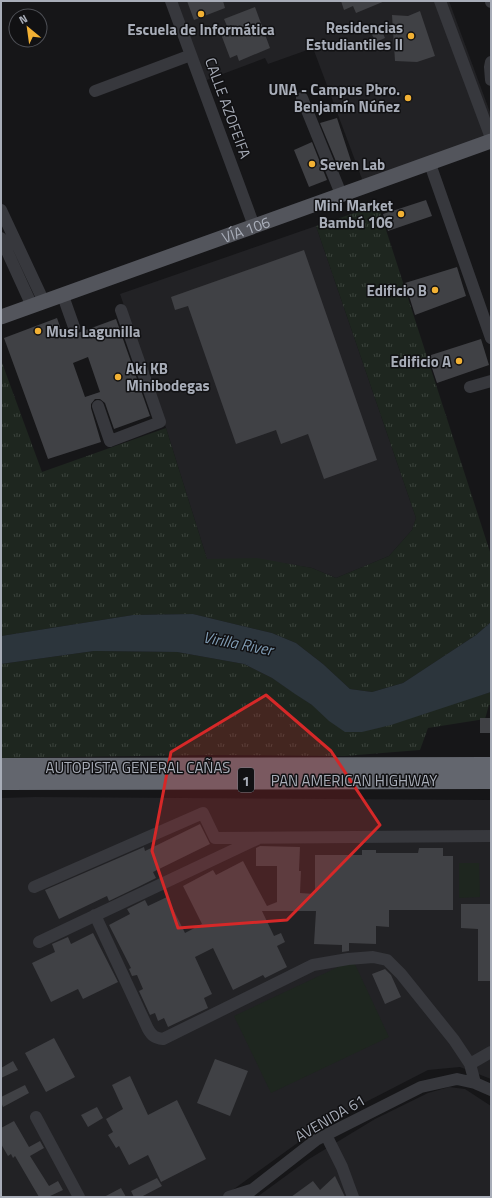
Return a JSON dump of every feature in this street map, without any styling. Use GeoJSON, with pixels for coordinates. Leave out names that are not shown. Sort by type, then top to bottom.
{"type":"FeatureCollection","features":[{"type":"Feature","properties":{"kind":"highway","name":"AUTOPISTA GENERAL CAÑAS"},"geometry":{"type":"LineString","coordinates":[[1,767],[491,766]]}},
{"type":"Feature","properties":{"kind":"highway","name":"PAN AMERICAN HIGHWAY"},"geometry":{"type":"LineString","coordinates":[[1,781],[491,780]]}},
{"type":"Feature","properties":{"kind":"main road","name":"VÍA 106"},"geometry":{"type":"LineString","coordinates":[[1,317],[63,296],[342,194],[430,164],[491,140]]}},
{"type":"Feature","properties":{"kind":"street","name":"CALLE AZOFEIFA"},"geometry":{"type":"LineString","coordinates":[[171,1],[254,226]]}},
{"type":"Feature","properties":{"kind":"street"},"geometry":{"type":"LineString","coordinates":[[440,1],[491,140]]}},
{"type":"Feature","properties":{"kind":"street"},"geometry":{"type":"LineString","coordinates":[[95,91],[191,55]]}},
{"type":"Feature","properties":{"kind":"street"},"geometry":{"type":"LineString","coordinates":[[491,62],[491,80]]}},
{"type":"Feature","properties":{"kind":"street"},"geometry":{"type":"LineString","coordinates":[[302,98],[342,194]]}},
{"type":"Feature","properties":{"kind":"street"},"geometry":{"type":"LineString","coordinates":[[430,164],[491,338]]}},
{"type":"Feature","properties":{"kind":"street"},"geometry":{"type":"LineString","coordinates":[[1,210],[38,304]]}},
{"type":"Feature","properties":{"kind":"street"},"geometry":{"type":"LineString","coordinates":[[1,238],[38,304]]}},
{"type":"Feature","properties":{"kind":"street"},"geometry":{"type":"LineString","coordinates":[[63,296],[74,327]]}},
{"type":"Feature","properties":{"kind":"street"},"geometry":{"type":"LineString","coordinates":[[98,406],[110,441],[160,422],[121,310]]}},
{"type":"Feature","properties":{"kind":"street"},"geometry":{"type":"LineString","coordinates":[[470,386],[491,381]]}},
{"type":"Feature","properties":{"kind":"street"},"geometry":{"type":"LineString","coordinates":[[34,887],[203,813],[214,838],[491,836]]}},
{"type":"Feature","properties":{"kind":"street"},"geometry":{"type":"LineString","coordinates":[[39,942],[262,837]]}},
{"type":"Feature","properties":{"kind":"street"},"geometry":{"type":"LineString","coordinates":[[95,915],[148,1029],[156,1038],[163,1039],[313,966],[348,959],[373,957],[387,960],[401,974],[454,1040],[470,1064],[476,1083]]}},
{"type":"Feature","properties":{"kind":"street"},"geometry":{"type":"LineString","coordinates":[[470,1064],[491,1052]]}},
{"type":"Feature","properties":{"kind":"street","name":"AVENIDA 61"},"geometry":{"type":"LineString","coordinates":[[248,1194],[316,1140],[421,1087],[457,1079],[476,1083],[491,1090]]}},
{"type":"Feature","properties":{"kind":"street"},"geometry":{"type":"LineString","coordinates":[[36,1117],[79,1197]]}},
{"type":"Feature","properties":{"kind":"street"},"geometry":{"type":"LineString","coordinates":[[326,1135],[342,1167],[353,1197]]}},
{"type":"Feature","properties":{"kind":"street"},"geometry":{"type":"LineString","coordinates":[[229,1197],[248,1194]]}},
{"type":"Feature","properties":{"kind":"highlighted area"},"geometry":{"type":"Polygon","coordinates":[[[266,695],[331,751],[380,825],[287,920],[178,928],[152,851],[171,752],[266,695]]]}},
{"type":"Feature","properties":{"kind":"shaded area","name":"UNA - Campus Pbro. Benjamín Núñez"},"geometry":{"type":"Polygon","coordinates":[[[175,1],[449,1],[491,115],[491,141],[365,187],[313,48],[268,64],[265,58],[204,81],[175,1]]]}},
{"type":"Feature","properties":{"kind":"shaded area"},"geometry":{"type":"Polygon","coordinates":[[[316,226],[416,518],[412,530],[389,556],[336,578],[312,568],[257,559],[207,559],[166,428],[120,294],[316,226]]]}},
{"type":"Feature","properties":{"kind":"shaded area"},"geometry":{"type":"Polygon","coordinates":[[[1,798],[491,800],[491,1079],[460,1067],[428,1070],[325,1123],[223,1197],[1,1197],[1,798]]]}},
{"type":"Feature","properties":{"kind":"shaded area"},"geometry":{"type":"Polygon","coordinates":[[[449,1087],[465,1089],[491,1106],[491,1197],[257,1197],[309,1159],[375,1119],[428,1093],[449,1087]]]}},
{"type":"Feature","properties":{"kind":"green space"},"geometry":{"type":"Polygon","coordinates":[[[378,205],[491,555],[491,622],[476,635],[403,683],[372,692],[350,689],[323,664],[296,643],[272,633],[193,614],[133,615],[1,636],[1,360],[42,472],[166,428],[207,559],[257,558],[312,568],[336,578],[389,556],[412,530],[416,518],[316,226],[378,205]]]}},
{"type":"Feature","properties":{"kind":"green space"},"geometry":{"type":"Polygon","coordinates":[[[94,651],[177,652],[244,664],[272,678],[312,705],[461,701],[491,692],[491,705],[489,705],[485,719],[428,728],[420,750],[345,756],[209,755],[1,758],[1,664],[94,651]]]}},
{"type":"Feature","properties":{"kind":"green space"},"geometry":{"type":"Polygon","coordinates":[[[459,863],[479,863],[480,897],[459,898],[459,863]]]}},
{"type":"Feature","properties":{"kind":"green space"},"geometry":{"type":"Polygon","coordinates":[[[353,960],[389,1037],[271,1093],[234,1016],[353,960]]]}},
{"type":"Feature","properties":{"kind":"water","name":"Virilla River"},"geometry":{"type":"Polygon","coordinates":[[[193,614],[272,633],[296,643],[323,664],[350,689],[372,692],[403,683],[476,635],[491,622],[491,692],[391,725],[362,732],[345,732],[329,721],[312,705],[272,678],[244,664],[177,652],[94,651],[1,664],[1,636],[133,615],[193,614]]]}},
{"type":"Feature","properties":{"kind":"building","name":"Escuela de Informática"},"geometry":{"type":"Polygon","coordinates":[[[187,1],[223,1],[225,8],[194,20],[187,1]]]}},
{"type":"Feature","properties":{"kind":"building"},"geometry":{"type":"Polygon","coordinates":[[[341,1],[385,1],[356,13],[353,6],[344,10],[341,1]]]}},
{"type":"Feature","properties":{"kind":"building"},"geometry":{"type":"Polygon","coordinates":[[[255,7],[270,48],[239,61],[237,55],[230,58],[219,29],[227,26],[224,19],[255,7]]]}},
{"type":"Feature","properties":{"kind":"building","name":"Residencias Estudiantiles II"},"geometry":{"type":"Polygon","coordinates":[[[420,11],[435,56],[417,62],[395,61],[392,15],[408,16],[420,11]]]}},
{"type":"Feature","properties":{"kind":"building","name":"Residencias Estudiantiles II"},"geometry":{"type":"Polygon","coordinates":[[[381,29],[385,38],[376,42],[371,33],[381,29]]]}},
{"type":"Feature","properties":{"kind":"building"},"geometry":{"type":"Polygon","coordinates":[[[337,118],[353,167],[340,171],[320,123],[337,118]]]}},
{"type":"Feature","properties":{"kind":"building","name":"Seven Lab"},"geometry":{"type":"Polygon","coordinates":[[[312,142],[327,180],[309,187],[294,150],[312,142]]]}},
{"type":"Feature","properties":{"kind":"building"},"geometry":{"type":"Polygon","coordinates":[[[426,200],[432,216],[388,231],[383,214],[426,200]]]}},
{"type":"Feature","properties":{"kind":"building"},"geometry":{"type":"Polygon","coordinates":[[[304,250],[377,460],[324,479],[308,434],[281,444],[276,430],[236,444],[188,306],[175,310],[171,297],[304,250]]]}},
{"type":"Feature","properties":{"kind":"building","name":"Edificio B"},"geometry":{"type":"Polygon","coordinates":[[[457,267],[466,296],[415,315],[405,283],[457,267]]]}},
{"type":"Feature","properties":{"kind":"building"},"geometry":{"type":"Polygon","coordinates":[[[57,318],[64,338],[116,319],[150,416],[114,429],[105,403],[100,399],[95,399],[91,404],[91,408],[101,442],[48,459],[4,338],[57,318]],[[88,357],[73,363],[85,397],[100,392],[88,357]]]}},
{"type":"Feature","properties":{"kind":"building","name":"Edificio A"},"geometry":{"type":"Polygon","coordinates":[[[481,339],[489,365],[437,383],[428,356],[481,339]]]}},
{"type":"Feature","properties":{"kind":"building"},"geometry":{"type":"Polygon","coordinates":[[[480,718],[491,718],[491,733],[480,733],[480,718]]]}},
{"type":"Feature","properties":{"kind":"building"},"geometry":{"type":"Polygon","coordinates":[[[200,824],[210,844],[153,872],[156,878],[138,887],[109,901],[107,896],[59,919],[45,890],[144,847],[145,851],[200,824]]]}},
{"type":"Feature","properties":{"kind":"building"},"geometry":{"type":"Polygon","coordinates":[[[260,846],[300,847],[300,893],[315,894],[315,855],[362,855],[362,850],[376,850],[376,853],[418,853],[419,848],[443,848],[443,856],[453,856],[453,910],[389,910],[389,927],[376,926],[376,944],[349,943],[349,951],[342,952],[342,945],[314,944],[316,911],[262,911],[274,936],[281,933],[285,942],[277,946],[287,967],[265,978],[263,975],[233,990],[213,948],[195,957],[212,994],[204,998],[208,1008],[168,1027],[164,1018],[158,1021],[155,1013],[150,1015],[139,991],[143,989],[137,975],[132,976],[129,969],[131,968],[109,925],[130,914],[127,909],[145,900],[148,906],[167,897],[185,933],[202,924],[183,886],[213,870],[216,875],[243,861],[267,906],[277,902],[277,866],[256,866],[256,848],[260,846]]]}},
{"type":"Feature","properties":{"kind":"building"},"geometry":{"type":"Polygon","coordinates":[[[461,904],[491,904],[491,981],[478,981],[478,929],[461,928],[461,904]]]}},
{"type":"Feature","properties":{"kind":"building"},"geometry":{"type":"Polygon","coordinates":[[[93,933],[118,982],[83,999],[78,989],[51,1002],[32,963],[55,952],[52,944],[68,937],[71,944],[93,933]]]}},
{"type":"Feature","properties":{"kind":"building"},"geometry":{"type":"Polygon","coordinates":[[[385,969],[391,975],[401,997],[385,1004],[372,974],[385,969]]]}},
{"type":"Feature","properties":{"kind":"building"},"geometry":{"type":"Polygon","coordinates":[[[54,1038],[75,1077],[46,1092],[25,1053],[54,1038]]]}},
{"type":"Feature","properties":{"kind":"building"},"geometry":{"type":"Polygon","coordinates":[[[215,1059],[248,1071],[230,1116],[197,1103],[215,1059]]]}},
{"type":"Feature","properties":{"kind":"building"},"geometry":{"type":"Polygon","coordinates":[[[13,1061],[18,1070],[1,1078],[1,1068],[13,1061]]]}},
{"type":"Feature","properties":{"kind":"building"},"geometry":{"type":"Polygon","coordinates":[[[130,1076],[148,1115],[177,1100],[206,1159],[161,1182],[148,1155],[129,1165],[119,1146],[116,1148],[108,1135],[113,1132],[106,1119],[123,1109],[112,1085],[130,1076]]]}},
{"type":"Feature","properties":{"kind":"building"},"geometry":{"type":"Polygon","coordinates":[[[25,1085],[29,1093],[3,1107],[1,1097],[25,1085]]]}},
{"type":"Feature","properties":{"kind":"building"},"geometry":{"type":"Polygon","coordinates":[[[97,1107],[103,1118],[88,1127],[81,1115],[97,1107]]]}},
{"type":"Feature","properties":{"kind":"building"},"geometry":{"type":"Polygon","coordinates":[[[14,1121],[29,1147],[40,1141],[44,1148],[30,1156],[49,1186],[58,1181],[63,1190],[48,1197],[39,1197],[15,1156],[13,1158],[11,1154],[8,1156],[1,1144],[1,1128],[14,1121]]]}},
{"type":"Feature","properties":{"kind":"building"},"geometry":{"type":"Polygon","coordinates":[[[335,1176],[345,1197],[291,1197],[313,1181],[320,1190],[335,1176]]]}},
{"type":"Feature","properties":{"kind":"building"},"geometry":{"type":"Polygon","coordinates":[[[157,1178],[162,1186],[141,1197],[134,1197],[131,1191],[157,1178]]]}},
{"type":"Feature","properties":{"kind":"building"},"geometry":{"type":"Polygon","coordinates":[[[121,1188],[126,1197],[104,1197],[121,1188]]]}},
{"type":"Feature","properties":{"kind":"place","name":"Escuela de Informática"},"geometry":{"type":"Point","coordinates":[201,14]}},
{"type":"Feature","properties":{"kind":"place","name":"Residencias Estudiantiles II"},"geometry":{"type":"Point","coordinates":[411,36]}},
{"type":"Feature","properties":{"kind":"place","name":"UNA - Campus Pbro. Benjamín Núñez"},"geometry":{"type":"Point","coordinates":[408,98]}},
{"type":"Feature","properties":{"kind":"place","name":"Seven Lab"},"geometry":{"type":"Point","coordinates":[312,164]}},
{"type":"Feature","properties":{"kind":"place","name":"Mini Market Bambú 106"},"geometry":{"type":"Point","coordinates":[401,214]}},
{"type":"Feature","properties":{"kind":"place","name":"Edificio B"},"geometry":{"type":"Point","coordinates":[435,290]}},
{"type":"Feature","properties":{"kind":"place","name":"Musi Lagunilla"},"geometry":{"type":"Point","coordinates":[38,331]}},
{"type":"Feature","properties":{"kind":"place","name":"Edificio A"},"geometry":{"type":"Point","coordinates":[459,361]}},
{"type":"Feature","properties":{"kind":"place","name":"Aki KB Minibodegas"},"geometry":{"type":"Point","coordinates":[118,377]}}]}
